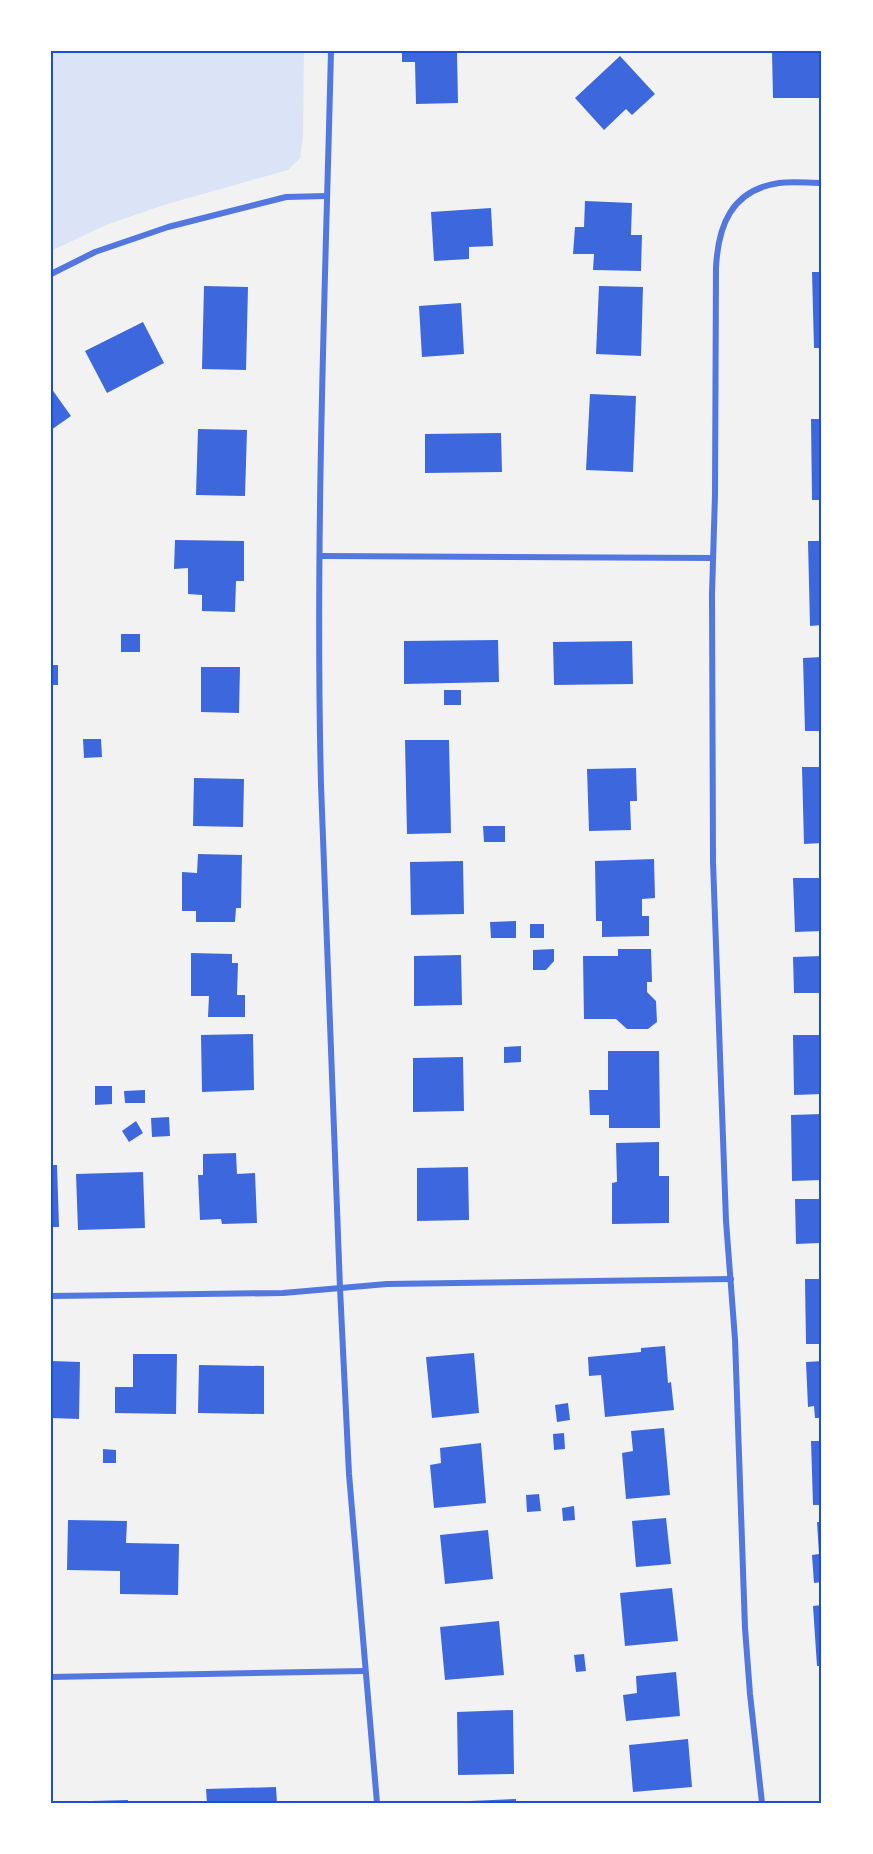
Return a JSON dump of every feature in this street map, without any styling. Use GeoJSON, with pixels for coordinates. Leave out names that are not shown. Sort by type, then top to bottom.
{"type":"FeatureCollection","features":[{"type":"Feature","properties":{"kind":"street"},"geometry":{"type":"LineString","coordinates":[[331,51],[320,556],[321,785],[349,1474],[377,1803]]}},
{"type":"Feature","properties":{"kind":"street"},"geometry":{"type":"LineString","coordinates":[[762,1803],[745,1628],[735,1339],[726,1221],[713,862],[713,558],[717,243],[724,221],[731,211],[747,195],[757,189],[780,183],[822,183]]}},
{"type":"Feature","properties":{"kind":"street"},"geometry":{"type":"LineString","coordinates":[[51,274],[95,252],[168,227],[286,197],[327,196]]}},
{"type":"Feature","properties":{"kind":"street"},"geometry":{"type":"LineString","coordinates":[[320,556],[713,558]]}},
{"type":"Feature","properties":{"kind":"street"},"geometry":{"type":"LineString","coordinates":[[51,1296],[283,1293],[387,1284],[731,1279]]}},
{"type":"Feature","properties":{"kind":"street"},"geometry":{"type":"LineString","coordinates":[[51,1677],[364,1671]]}},
{"type":"Feature","properties":{"kind":"shaded area"},"geometry":{"type":"Polygon","coordinates":[[[51,51],[304,51],[303,138],[300,158],[288,170],[164,205],[106,225],[51,251],[51,51]]]}},
{"type":"Feature","properties":{"kind":"building"},"geometry":{"type":"Polygon","coordinates":[[[402,51],[457,51],[458,103],[416,104],[415,62],[402,62],[402,51]]]}},
{"type":"Feature","properties":{"kind":"building"},"geometry":{"type":"Polygon","coordinates":[[[772,51],[822,51],[822,98],[773,98],[772,51]]]}},
{"type":"Feature","properties":{"kind":"building"},"geometry":{"type":"Polygon","coordinates":[[[620,56],[655,94],[632,115],[626,109],[604,130],[575,98],[620,56]]]}},
{"type":"Feature","properties":{"kind":"building"},"geometry":{"type":"Polygon","coordinates":[[[585,201],[632,203],[631,235],[642,235],[641,271],[593,270],[594,254],[573,254],[575,227],[584,227],[585,201]]]}},
{"type":"Feature","properties":{"kind":"building"},"geometry":{"type":"Polygon","coordinates":[[[491,208],[493,246],[469,247],[469,259],[434,261],[431,212],[491,208]]]}},
{"type":"Feature","properties":{"kind":"building"},"geometry":{"type":"Polygon","coordinates":[[[812,272],[822,272],[822,348],[814,348],[812,272]]]}},
{"type":"Feature","properties":{"kind":"building"},"geometry":{"type":"Polygon","coordinates":[[[204,286],[248,287],[246,370],[202,369],[204,286]]]}},
{"type":"Feature","properties":{"kind":"building"},"geometry":{"type":"Polygon","coordinates":[[[599,286],[643,287],[641,356],[596,354],[599,286]]]}},
{"type":"Feature","properties":{"kind":"building"},"geometry":{"type":"Polygon","coordinates":[[[461,303],[464,354],[422,357],[419,306],[461,303]]]}},
{"type":"Feature","properties":{"kind":"building"},"geometry":{"type":"Polygon","coordinates":[[[143,322],[164,363],[107,393],[85,351],[143,322]]]}},
{"type":"Feature","properties":{"kind":"building"},"geometry":{"type":"Polygon","coordinates":[[[51,388],[71,416],[51,430],[51,388]]]}},
{"type":"Feature","properties":{"kind":"building"},"geometry":{"type":"Polygon","coordinates":[[[590,394],[636,396],[633,472],[586,470],[590,394]]]}},
{"type":"Feature","properties":{"kind":"building"},"geometry":{"type":"Polygon","coordinates":[[[811,419],[822,419],[822,500],[812,500],[811,419]]]}},
{"type":"Feature","properties":{"kind":"building"},"geometry":{"type":"Polygon","coordinates":[[[198,429],[247,430],[245,496],[196,495],[198,429]]]}},
{"type":"Feature","properties":{"kind":"building"},"geometry":{"type":"Polygon","coordinates":[[[501,433],[502,472],[425,473],[425,434],[501,433]]]}},
{"type":"Feature","properties":{"kind":"building"},"geometry":{"type":"Polygon","coordinates":[[[175,540],[244,541],[244,581],[236,581],[235,612],[202,611],[202,595],[188,594],[188,568],[174,569],[175,540]]]}},
{"type":"Feature","properties":{"kind":"building"},"geometry":{"type":"Polygon","coordinates":[[[808,541],[822,541],[822,625],[810,626],[808,541]]]}},
{"type":"Feature","properties":{"kind":"building"},"geometry":{"type":"Polygon","coordinates":[[[121,634],[140,634],[140,652],[121,652],[121,634]]]}},
{"type":"Feature","properties":{"kind":"building"},"geometry":{"type":"Polygon","coordinates":[[[498,640],[499,682],[404,684],[404,641],[498,640]]]}},
{"type":"Feature","properties":{"kind":"building"},"geometry":{"type":"Polygon","coordinates":[[[632,641],[633,684],[554,685],[553,642],[632,641]]]}},
{"type":"Feature","properties":{"kind":"building"},"geometry":{"type":"Polygon","coordinates":[[[822,657],[822,731],[805,731],[803,658],[822,657]]]}},
{"type":"Feature","properties":{"kind":"building"},"geometry":{"type":"Polygon","coordinates":[[[51,665],[58,665],[58,685],[51,685],[51,665]]]}},
{"type":"Feature","properties":{"kind":"building"},"geometry":{"type":"Polygon","coordinates":[[[201,667],[240,667],[239,713],[201,712],[201,667]]]}},
{"type":"Feature","properties":{"kind":"building"},"geometry":{"type":"Polygon","coordinates":[[[444,690],[461,690],[461,705],[444,705],[444,690]]]}},
{"type":"Feature","properties":{"kind":"building"},"geometry":{"type":"Polygon","coordinates":[[[83,739],[101,739],[102,757],[84,758],[83,739]]]}},
{"type":"Feature","properties":{"kind":"building"},"geometry":{"type":"Polygon","coordinates":[[[405,740],[449,740],[451,833],[407,834],[405,740]]]}},
{"type":"Feature","properties":{"kind":"building"},"geometry":{"type":"Polygon","coordinates":[[[802,767],[822,767],[822,843],[804,844],[802,767]]]}},
{"type":"Feature","properties":{"kind":"building"},"geometry":{"type":"Polygon","coordinates":[[[636,768],[637,801],[630,801],[631,830],[589,831],[587,769],[636,768]]]}},
{"type":"Feature","properties":{"kind":"building"},"geometry":{"type":"Polygon","coordinates":[[[194,778],[244,779],[243,827],[193,826],[194,778]]]}},
{"type":"Feature","properties":{"kind":"building"},"geometry":{"type":"Polygon","coordinates":[[[483,826],[505,826],[505,842],[484,842],[483,826]]]}},
{"type":"Feature","properties":{"kind":"building"},"geometry":{"type":"Polygon","coordinates":[[[198,854],[242,855],[241,908],[236,908],[235,922],[196,922],[196,911],[182,911],[182,872],[197,873],[198,854]]]}},
{"type":"Feature","properties":{"kind":"building"},"geometry":{"type":"Polygon","coordinates":[[[654,859],[655,898],[642,899],[642,916],[649,916],[649,936],[602,937],[602,921],[596,921],[595,861],[654,859]]]}},
{"type":"Feature","properties":{"kind":"building"},"geometry":{"type":"Polygon","coordinates":[[[463,861],[464,914],[411,915],[410,862],[463,861]]]}},
{"type":"Feature","properties":{"kind":"building"},"geometry":{"type":"Polygon","coordinates":[[[793,878],[822,878],[822,931],[795,932],[793,878]]]}},
{"type":"Feature","properties":{"kind":"building"},"geometry":{"type":"Polygon","coordinates":[[[516,921],[516,938],[491,938],[490,922],[516,921]]]}},
{"type":"Feature","properties":{"kind":"building"},"geometry":{"type":"Polygon","coordinates":[[[530,924],[544,924],[544,938],[530,938],[530,924]]]}},
{"type":"Feature","properties":{"kind":"building"},"geometry":{"type":"Polygon","coordinates":[[[554,949],[554,961],[546,970],[533,970],[533,950],[554,949]]]}},
{"type":"Feature","properties":{"kind":"building"},"geometry":{"type":"Polygon","coordinates":[[[618,949],[651,949],[652,982],[647,982],[647,992],[656,1001],[657,1022],[648,1029],[627,1029],[616,1019],[584,1019],[583,956],[618,956],[618,949]]]}},
{"type":"Feature","properties":{"kind":"building"},"geometry":{"type":"Polygon","coordinates":[[[191,953],[232,954],[232,963],[238,963],[237,995],[245,995],[245,1017],[208,1017],[209,996],[191,996],[191,953]]]}},
{"type":"Feature","properties":{"kind":"building"},"geometry":{"type":"Polygon","coordinates":[[[461,955],[462,1005],[414,1006],[414,956],[461,955]]]}},
{"type":"Feature","properties":{"kind":"building"},"geometry":{"type":"Polygon","coordinates":[[[822,956],[822,993],[794,993],[793,957],[822,956]]]}},
{"type":"Feature","properties":{"kind":"building"},"geometry":{"type":"Polygon","coordinates":[[[253,1034],[254,1090],[202,1092],[201,1035],[253,1034]]]}},
{"type":"Feature","properties":{"kind":"building"},"geometry":{"type":"Polygon","coordinates":[[[793,1035],[822,1035],[822,1094],[794,1095],[793,1035]]]}},
{"type":"Feature","properties":{"kind":"building"},"geometry":{"type":"Polygon","coordinates":[[[521,1046],[521,1062],[504,1063],[504,1047],[521,1046]]]}},
{"type":"Feature","properties":{"kind":"building"},"geometry":{"type":"Polygon","coordinates":[[[608,1051],[659,1051],[660,1128],[609,1128],[609,1115],[590,1115],[589,1090],[608,1090],[608,1051]]]}},
{"type":"Feature","properties":{"kind":"building"},"geometry":{"type":"Polygon","coordinates":[[[463,1057],[464,1111],[413,1112],[413,1058],[463,1057]]]}},
{"type":"Feature","properties":{"kind":"building"},"geometry":{"type":"Polygon","coordinates":[[[95,1086],[112,1086],[112,1104],[95,1105],[95,1086]]]}},
{"type":"Feature","properties":{"kind":"building"},"geometry":{"type":"Polygon","coordinates":[[[145,1090],[145,1103],[125,1103],[124,1091],[145,1090]]]}},
{"type":"Feature","properties":{"kind":"building"},"geometry":{"type":"Polygon","coordinates":[[[822,1114],[822,1180],[792,1181],[791,1115],[822,1114]]]}},
{"type":"Feature","properties":{"kind":"building"},"geometry":{"type":"Polygon","coordinates":[[[169,1117],[170,1136],[152,1137],[151,1118],[169,1117]]]}},
{"type":"Feature","properties":{"kind":"building"},"geometry":{"type":"Polygon","coordinates":[[[136,1121],[143,1133],[129,1142],[122,1131],[136,1121]]]}},
{"type":"Feature","properties":{"kind":"building"},"geometry":{"type":"Polygon","coordinates":[[[659,1142],[659,1176],[669,1176],[669,1223],[612,1224],[612,1183],[617,1182],[616,1143],[659,1142]]]}},
{"type":"Feature","properties":{"kind":"building"},"geometry":{"type":"Polygon","coordinates":[[[236,1153],[237,1174],[255,1173],[257,1223],[222,1224],[221,1219],[200,1220],[198,1175],[203,1175],[203,1154],[236,1153]]]}},
{"type":"Feature","properties":{"kind":"building"},"geometry":{"type":"Polygon","coordinates":[[[51,1165],[57,1165],[59,1227],[51,1227],[51,1165]]]}},
{"type":"Feature","properties":{"kind":"building"},"geometry":{"type":"Polygon","coordinates":[[[468,1167],[469,1220],[417,1221],[417,1168],[468,1167]]]}},
{"type":"Feature","properties":{"kind":"building"},"geometry":{"type":"Polygon","coordinates":[[[143,1172],[145,1228],[78,1230],[76,1174],[143,1172]]]}},
{"type":"Feature","properties":{"kind":"building"},"geometry":{"type":"Polygon","coordinates":[[[795,1199],[822,1199],[822,1262],[819,1262],[819,1243],[796,1244],[795,1199]]]}},
{"type":"Feature","properties":{"kind":"building"},"geometry":{"type":"Polygon","coordinates":[[[805,1279],[822,1279],[822,1344],[806,1344],[805,1279]]]}},
{"type":"Feature","properties":{"kind":"building"},"geometry":{"type":"Polygon","coordinates":[[[665,1346],[668,1383],[671,1382],[674,1410],[605,1417],[601,1375],[589,1376],[588,1357],[641,1352],[641,1348],[665,1346]]]}},
{"type":"Feature","properties":{"kind":"building"},"geometry":{"type":"Polygon","coordinates":[[[474,1353],[479,1413],[432,1418],[426,1357],[474,1353]]]}},
{"type":"Feature","properties":{"kind":"building"},"geometry":{"type":"Polygon","coordinates":[[[133,1354],[177,1354],[176,1414],[115,1413],[115,1387],[133,1387],[133,1354]]]}},
{"type":"Feature","properties":{"kind":"building"},"geometry":{"type":"Polygon","coordinates":[[[51,1361],[80,1362],[79,1419],[51,1418],[51,1361]]]}},
{"type":"Feature","properties":{"kind":"building"},"geometry":{"type":"Polygon","coordinates":[[[822,1361],[822,1418],[815,1418],[814,1406],[808,1407],[806,1362],[822,1361]]]}},
{"type":"Feature","properties":{"kind":"building"},"geometry":{"type":"Polygon","coordinates":[[[199,1365],[264,1366],[264,1414],[198,1413],[199,1365]]]}},
{"type":"Feature","properties":{"kind":"building"},"geometry":{"type":"Polygon","coordinates":[[[568,1403],[570,1420],[557,1422],[555,1405],[568,1403]]]}},
{"type":"Feature","properties":{"kind":"building"},"geometry":{"type":"Polygon","coordinates":[[[664,1428],[670,1495],[626,1499],[622,1453],[633,1451],[631,1431],[664,1428]]]}},
{"type":"Feature","properties":{"kind":"building"},"geometry":{"type":"Polygon","coordinates":[[[564,1433],[565,1449],[554,1450],[553,1434],[564,1433]]]}},
{"type":"Feature","properties":{"kind":"building"},"geometry":{"type":"Polygon","coordinates":[[[811,1441],[822,1441],[822,1505],[813,1505],[811,1441]]]}},
{"type":"Feature","properties":{"kind":"building"},"geometry":{"type":"Polygon","coordinates":[[[481,1443],[486,1503],[434,1508],[430,1465],[441,1463],[440,1448],[481,1443]]]}},
{"type":"Feature","properties":{"kind":"building"},"geometry":{"type":"Polygon","coordinates":[[[103,1449],[116,1450],[116,1463],[103,1463],[103,1449]]]}},
{"type":"Feature","properties":{"kind":"building"},"geometry":{"type":"Polygon","coordinates":[[[539,1494],[541,1511],[527,1512],[526,1495],[539,1494]]]}},
{"type":"Feature","properties":{"kind":"building"},"geometry":{"type":"Polygon","coordinates":[[[574,1506],[575,1520],[563,1521],[562,1508],[574,1506]]]}},
{"type":"Feature","properties":{"kind":"building"},"geometry":{"type":"Polygon","coordinates":[[[666,1518],[671,1564],[636,1567],[632,1521],[666,1518]]]}},
{"type":"Feature","properties":{"kind":"building"},"geometry":{"type":"Polygon","coordinates":[[[68,1520],[127,1521],[126,1543],[179,1544],[178,1595],[120,1594],[120,1571],[67,1570],[68,1520]]]}},
{"type":"Feature","properties":{"kind":"building"},"geometry":{"type":"Polygon","coordinates":[[[817,1522],[822,1522],[822,1582],[814,1583],[812,1555],[819,1554],[817,1522]]]}},
{"type":"Feature","properties":{"kind":"building"},"geometry":{"type":"Polygon","coordinates":[[[488,1530],[493,1579],[445,1584],[440,1535],[488,1530]]]}},
{"type":"Feature","properties":{"kind":"building"},"geometry":{"type":"Polygon","coordinates":[[[672,1588],[678,1641],[625,1646],[620,1593],[672,1588]]]}},
{"type":"Feature","properties":{"kind":"building"},"geometry":{"type":"Polygon","coordinates":[[[822,1605],[822,1666],[817,1666],[813,1606],[822,1605]]]}},
{"type":"Feature","properties":{"kind":"building"},"geometry":{"type":"Polygon","coordinates":[[[499,1621],[504,1675],[445,1680],[440,1627],[499,1621]]]}},
{"type":"Feature","properties":{"kind":"building"},"geometry":{"type":"Polygon","coordinates":[[[584,1654],[586,1671],[576,1672],[574,1655],[584,1654]]]}},
{"type":"Feature","properties":{"kind":"building"},"geometry":{"type":"Polygon","coordinates":[[[676,1672],[680,1716],[626,1721],[623,1695],[637,1693],[636,1676],[676,1672]]]}},
{"type":"Feature","properties":{"kind":"building"},"geometry":{"type":"Polygon","coordinates":[[[513,1710],[514,1774],[458,1775],[457,1712],[513,1710]]]}},
{"type":"Feature","properties":{"kind":"building"},"geometry":{"type":"Polygon","coordinates":[[[688,1739],[692,1787],[633,1792],[629,1745],[688,1739]]]}},
{"type":"Feature","properties":{"kind":"building"},"geometry":{"type":"Polygon","coordinates":[[[276,1787],[277,1803],[207,1803],[206,1789],[276,1787]]]}},
{"type":"Feature","properties":{"kind":"building"},"geometry":{"type":"Polygon","coordinates":[[[516,1799],[516,1803],[470,1803],[470,1801],[516,1799]]]}},
{"type":"Feature","properties":{"kind":"building"},"geometry":{"type":"Polygon","coordinates":[[[128,1800],[128,1803],[91,1803],[91,1801],[128,1800]]]}}]}
